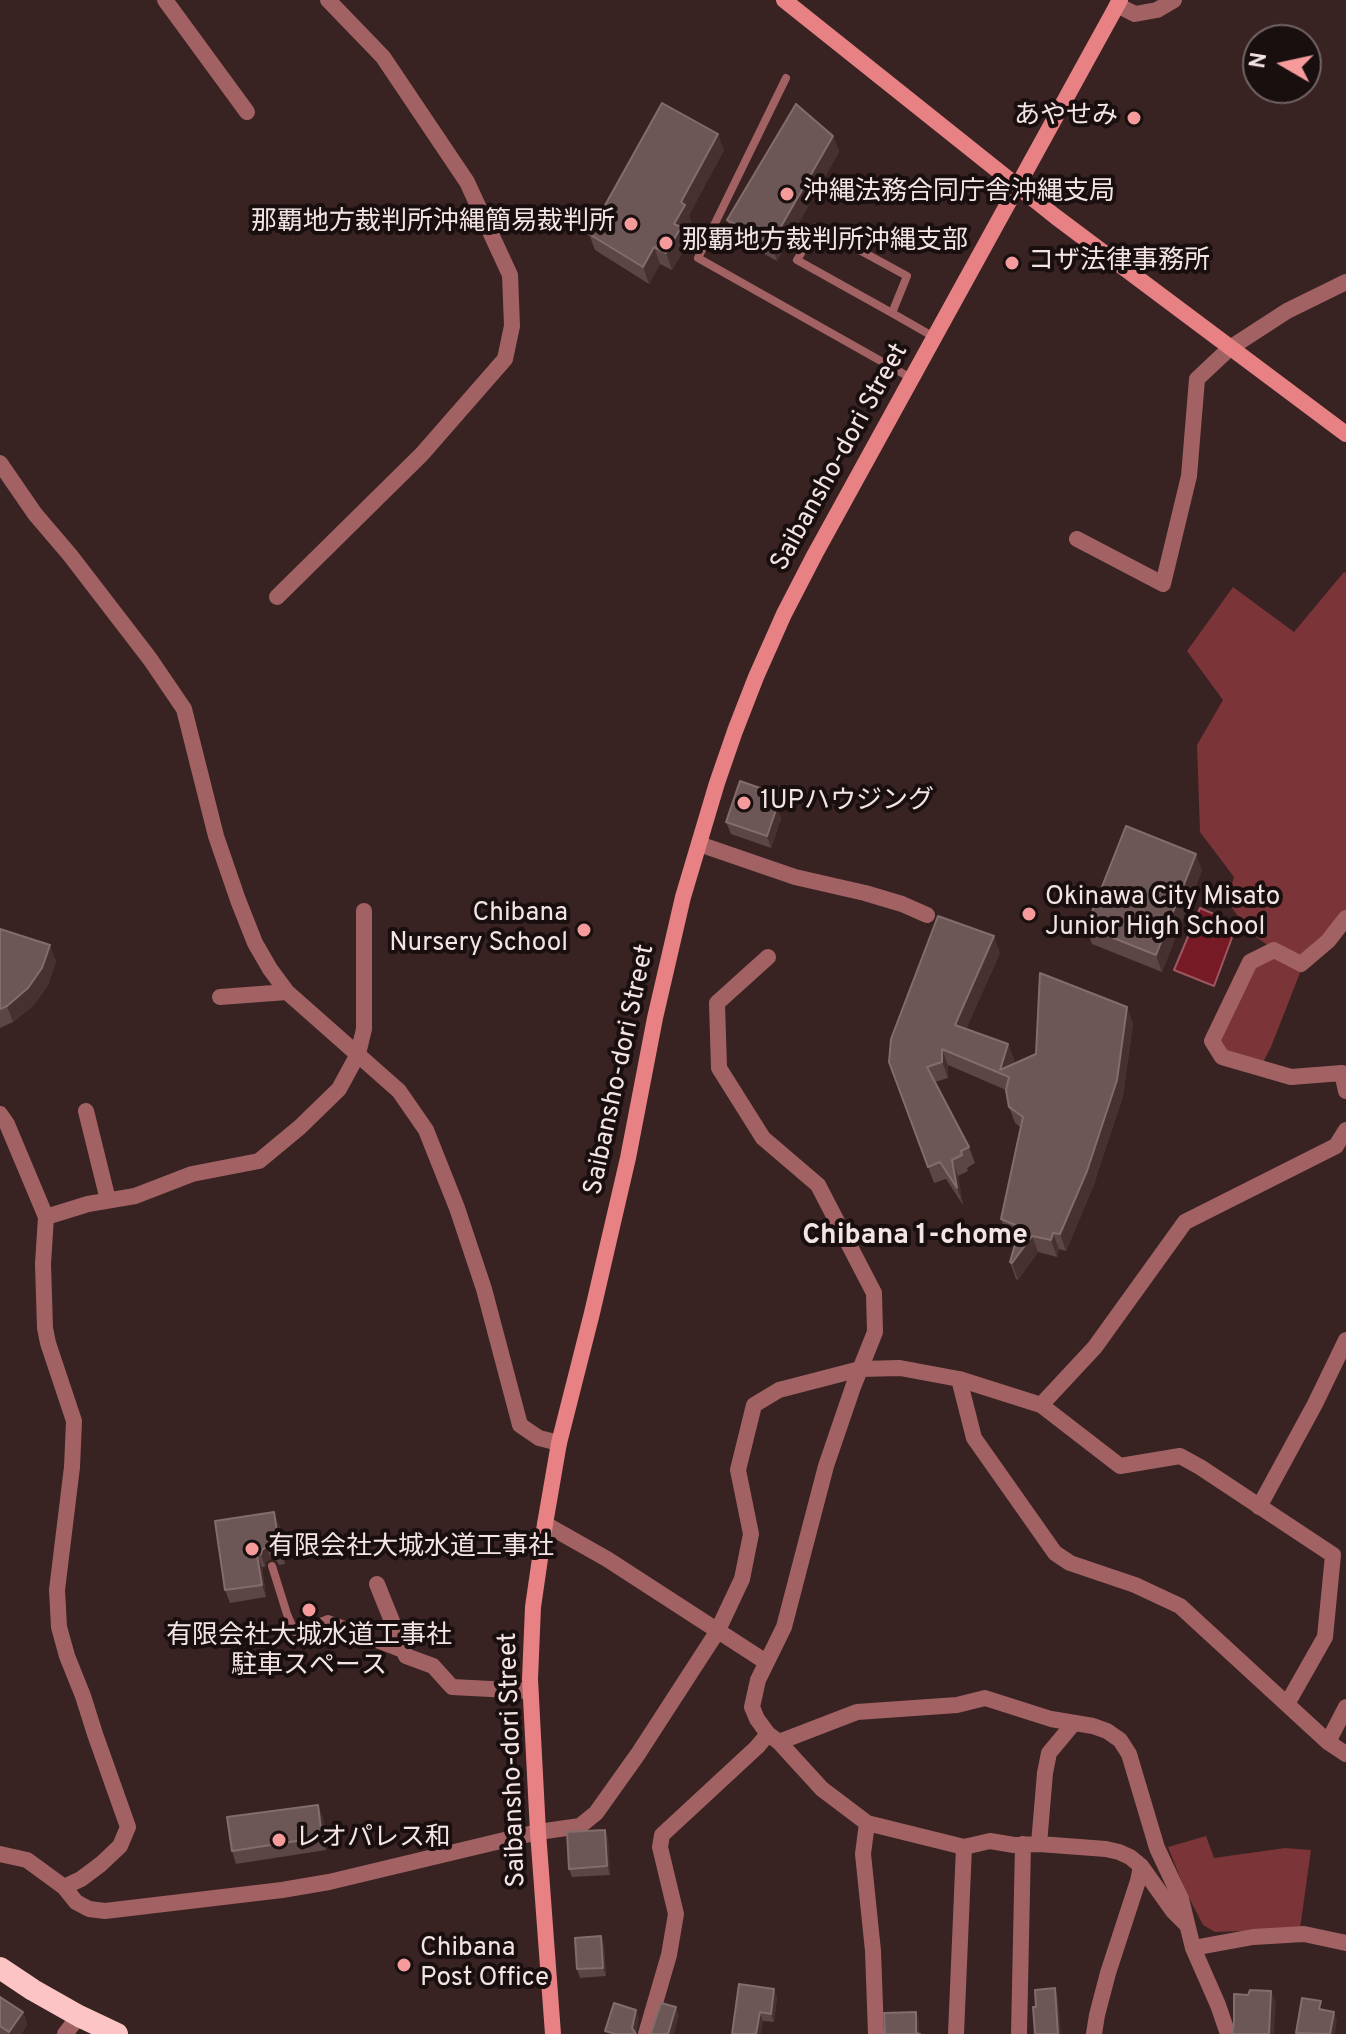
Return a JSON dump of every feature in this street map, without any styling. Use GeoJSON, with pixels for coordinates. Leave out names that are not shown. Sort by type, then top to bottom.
{"type":"FeatureCollection","features":[{"type":"Feature","properties":{"kind":"highway"},"geometry":{"type":"LineString","coordinates":[[0,1968],[79,2016],[117,2034]]}},
{"type":"Feature","properties":{"kind":"main road"},"geometry":{"type":"LineString","coordinates":[[784,0],[1056,217],[1346,434]]}},
{"type":"Feature","properties":{"kind":"main road","name":"Saibansho-dori Street"},"geometry":{"type":"LineString","coordinates":[[553,2034],[530,1691],[531,1637],[559,1443],[628,1158],[675,930],[735,731],[784,614],[1119,3]]}},
{"type":"Feature","properties":{"kind":"street"},"geometry":{"type":"LineString","coordinates":[[165,0],[247,112]]}},
{"type":"Feature","properties":{"kind":"street"},"geometry":{"type":"LineString","coordinates":[[277,597],[422,454],[505,359],[512,326],[510,275],[467,182],[383,57],[328,0]]}},
{"type":"Feature","properties":{"kind":"street"},"geometry":{"type":"LineString","coordinates":[[1119,3],[1135,14],[1157,10],[1174,0]]}},
{"type":"Feature","properties":{"kind":"street"},"geometry":{"type":"LineString","coordinates":[[1077,539],[1163,584],[1189,476],[1197,379],[1230,348],[1287,311],[1345,284]]}},
{"type":"Feature","properties":{"kind":"street"},"geometry":{"type":"LineString","coordinates":[[0,463],[35,514],[150,659],[184,709],[216,836],[255,943],[270,969],[287,992],[399,1091],[426,1130],[484,1289],[520,1425],[539,1438],[559,1443]]}},
{"type":"Feature","properties":{"kind":"street"},"geometry":{"type":"LineString","coordinates":[[699,844],[795,877],[902,904],[927,915]]}},
{"type":"Feature","properties":{"kind":"street"},"geometry":{"type":"LineString","coordinates":[[46,1217],[88,1204],[135,1196],[192,1174],[259,1161],[300,1127],[339,1089],[358,1054],[364,1029],[364,911]]}},
{"type":"Feature","properties":{"kind":"street"},"geometry":{"type":"LineString","coordinates":[[1346,918],[1328,941],[1301,964],[1274,950],[1250,962],[1212,1041],[1222,1057],[1291,1077],[1342,1073],[1346,1091]]}},
{"type":"Feature","properties":{"kind":"street"},"geometry":{"type":"LineString","coordinates":[[768,957],[717,1003],[719,1068],[763,1138],[818,1185],[874,1293],[875,1332],[826,1466],[784,1627],[758,1680],[752,1707],[757,1719],[822,1789],[867,1823],[964,1847],[990,1841],[1106,1849],[1130,1857],[1141,1866],[1173,1911],[1187,1925]]}},
{"type":"Feature","properties":{"kind":"street"},"geometry":{"type":"LineString","coordinates":[[220,997],[287,992]]}},
{"type":"Feature","properties":{"kind":"street"},"geometry":{"type":"LineString","coordinates":[[86,1111],[108,1200]]}},
{"type":"Feature","properties":{"kind":"street"},"geometry":{"type":"LineString","coordinates":[[0,1114],[46,1217],[43,1264],[45,1328],[74,1421],[72,1467],[57,1590],[59,1627],[128,1827],[120,1846],[81,1879],[64,1887]]}},
{"type":"Feature","properties":{"kind":"street"},"geometry":{"type":"LineString","coordinates":[[1041,1405],[1095,1347],[1185,1222],[1336,1146],[1346,1130]]}},
{"type":"Feature","properties":{"kind":"street"},"geometry":{"type":"LineString","coordinates":[[1259,1507],[1346,1340]]}},
{"type":"Feature","properties":{"kind":"street"},"geometry":{"type":"LineString","coordinates":[[0,1854],[27,1860],[64,1887],[76,1902],[89,1909],[105,1911],[329,1882],[538,1832],[580,1826],[596,1813],[638,1754],[717,1632],[742,1579],[751,1534],[738,1470],[754,1405],[779,1390],[860,1369],[900,1368],[959,1379],[1041,1405],[1120,1466],[1180,1456],[1333,1555],[1325,1637],[1287,1704]]}},
{"type":"Feature","properties":{"kind":"street"},"geometry":{"type":"LineString","coordinates":[[959,1379],[974,1438],[1055,1553],[1070,1563],[1135,1585],[1180,1606],[1328,1742],[1346,1754]]}},
{"type":"Feature","properties":{"kind":"street"},"geometry":{"type":"LineString","coordinates":[[545,1524],[607,1559],[766,1662]]}},
{"type":"Feature","properties":{"kind":"street"},"geometry":{"type":"LineString","coordinates":[[377,1584],[406,1656],[433,1666],[452,1687],[530,1691]]}},
{"type":"Feature","properties":{"kind":"street"},"geometry":{"type":"LineString","coordinates":[[646,2034],[669,1955],[676,1914],[660,1847],[662,1835],[773,1738],[857,1712],[957,1705],[985,1698],[1051,1719],[1093,1726],[1120,1740],[1129,1754],[1157,1848],[1181,1899],[1193,1948],[1228,2034]]}},
{"type":"Feature","properties":{"kind":"street"},"geometry":{"type":"LineString","coordinates":[[1328,1742],[1346,1707]]}},
{"type":"Feature","properties":{"kind":"street"},"geometry":{"type":"LineString","coordinates":[[1019,2034],[1031,1844],[1049,1753],[1074,1723]]}},
{"type":"Feature","properties":{"kind":"street"},"geometry":{"type":"LineString","coordinates":[[867,1823],[863,1854],[873,1951],[876,2034]]}},
{"type":"Feature","properties":{"kind":"street"},"geometry":{"type":"LineString","coordinates":[[956,2034],[964,1847]]}},
{"type":"Feature","properties":{"kind":"street"},"geometry":{"type":"LineString","coordinates":[[1094,2034],[1108,1973],[1141,1866]]}},
{"type":"Feature","properties":{"kind":"street"},"geometry":{"type":"LineString","coordinates":[[1193,1948],[1253,1937],[1304,1934],[1346,1943]]}},
{"type":"Feature","properties":{"kind":"street"},"geometry":{"type":"LineString","coordinates":[[65,2034],[79,2016]]}},
{"type":"Feature","properties":{"kind":"lane"},"geometry":{"type":"LineString","coordinates":[[786,78],[698,258],[912,378]]}},
{"type":"Feature","properties":{"kind":"lane"},"geometry":{"type":"LineString","coordinates":[[892,313],[907,276],[817,227],[797,260],[934,337]]}},
{"type":"Feature","properties":{"kind":"lane"},"geometry":{"type":"LineString","coordinates":[[272,1566],[295,1632],[328,1619],[351,1627],[371,1642],[406,1656]]}},
{"type":"Feature","properties":{"kind":"shaded area"},"geometry":{"type":"Polygon","coordinates":[[[1344,572],[1346,916],[1305,960],[1260,1068],[1222,1057],[1212,1041],[1250,962],[1275,950],[1250,933],[1227,901],[1234,877],[1200,832],[1197,745],[1223,700],[1187,651],[1233,587],[1294,632],[1344,572]]]}},
{"type":"Feature","properties":{"kind":"shaded area"},"geometry":{"type":"Polygon","coordinates":[[[1200,908],[1237,924],[1214,986],[1174,970],[1200,908]]]}},
{"type":"Feature","properties":{"kind":"shaded area"},"geometry":{"type":"Polygon","coordinates":[[[1206,1836],[1214,1858],[1285,1848],[1311,1850],[1300,1929],[1215,1932],[1203,1925],[1168,1847],[1206,1836]]]}},
{"type":"Feature","properties":{"kind":"building"},"geometry":{"type":"Polygon","coordinates":[[[662,103],[718,134],[681,202],[685,205],[674,224],[681,227],[666,253],[654,247],[643,267],[589,234],[662,103]]]}},
{"type":"Feature","properties":{"kind":"building","name":"沖縄法務合同庁舎沖縄支局"},"geometry":{"type":"Polygon","coordinates":[[[796,104],[833,136],[771,244],[727,220],[796,104]]]}},
{"type":"Feature","properties":{"kind":"building"},"geometry":{"type":"Polygon","coordinates":[[[740,781],[774,793],[770,805],[777,807],[767,836],[726,822],[740,781]]]}},
{"type":"Feature","properties":{"kind":"building"},"geometry":{"type":"Polygon","coordinates":[[[1126,826],[1196,854],[1156,955],[1086,927],[1126,826]]]}},
{"type":"Feature","properties":{"kind":"building"},"geometry":{"type":"Polygon","coordinates":[[[938,916],[994,936],[955,1025],[1008,1044],[1000,1070],[1036,1054],[1040,973],[1127,1007],[1117,1080],[1087,1171],[1060,1234],[1053,1233],[1051,1240],[1032,1236],[1012,1263],[1020,1227],[1001,1219],[1023,1117],[1009,1107],[1006,1090],[1009,1077],[942,1049],[942,1062],[927,1067],[969,1147],[952,1160],[957,1188],[940,1162],[928,1167],[889,1062],[891,1039],[938,916]]]}},
{"type":"Feature","properties":{"kind":"building"},"geometry":{"type":"Polygon","coordinates":[[[0,929],[50,945],[42,968],[28,988],[0,1009],[0,929]]]}},
{"type":"Feature","properties":{"kind":"building","name":"有限会社大城水道工事社"},"geometry":{"type":"Polygon","coordinates":[[[274,1512],[280,1552],[266,1547],[257,1555],[262,1585],[225,1590],[215,1521],[274,1512]]]}},
{"type":"Feature","properties":{"kind":"building"},"geometry":{"type":"Polygon","coordinates":[[[318,1805],[322,1837],[232,1851],[227,1817],[318,1805]]]}},
{"type":"Feature","properties":{"kind":"building"},"geometry":{"type":"Polygon","coordinates":[[[605,1830],[607,1866],[569,1869],[567,1832],[605,1830]]]}},
{"type":"Feature","properties":{"kind":"building"},"geometry":{"type":"Polygon","coordinates":[[[601,1936],[603,1968],[577,1969],[575,1938],[601,1936]]]}},
{"type":"Feature","properties":{"kind":"building"},"geometry":{"type":"Polygon","coordinates":[[[739,1984],[774,1989],[771,2014],[760,2012],[756,2034],[732,2034],[739,1984]]]}},
{"type":"Feature","properties":{"kind":"building"},"geometry":{"type":"Polygon","coordinates":[[[1055,1988],[1058,2034],[1035,2034],[1035,1990],[1055,1988]]]}},
{"type":"Feature","properties":{"kind":"building"},"geometry":{"type":"Polygon","coordinates":[[[1250,1990],[1271,1991],[1269,2034],[1232,2034],[1234,1994],[1248,1995],[1250,1990]]]}},
{"type":"Feature","properties":{"kind":"building"},"geometry":{"type":"Polygon","coordinates":[[[0,1997],[23,2012],[9,2032],[0,2026],[0,1997]]]}},
{"type":"Feature","properties":{"kind":"building"},"geometry":{"type":"Polygon","coordinates":[[[1302,1998],[1321,2001],[1319,2009],[1334,2012],[1330,2034],[1296,2033],[1302,1998]]]}},
{"type":"Feature","properties":{"kind":"building"},"geometry":{"type":"Polygon","coordinates":[[[614,2003],[636,2010],[632,2028],[636,2034],[605,2031],[614,2003]]]}},
{"type":"Feature","properties":{"kind":"building"},"geometry":{"type":"Polygon","coordinates":[[[661,2003],[676,2007],[668,2034],[650,2034],[651,2033],[661,2003]]]}},
{"type":"Feature","properties":{"kind":"building"},"geometry":{"type":"Polygon","coordinates":[[[916,2012],[916,2033],[920,2034],[885,2034],[884,2013],[916,2012]]]}},
{"type":"Feature","properties":{"kind":"place","name":"あやせみ"},"geometry":{"type":"Point","coordinates":[1134,118]}},
{"type":"Feature","properties":{"kind":"place","name":"沖縄法務合同庁舎沖縄支局"},"geometry":{"type":"Point","coordinates":[787,194]}},
{"type":"Feature","properties":{"kind":"place","name":"那覇地方裁判所沖縄簡易裁判所"},"geometry":{"type":"Point","coordinates":[631,224]}},
{"type":"Feature","properties":{"kind":"place","name":"那覇地方裁判所沖縄支部"},"geometry":{"type":"Point","coordinates":[666,243]}},
{"type":"Feature","properties":{"kind":"place","name":"コザ法律事務所"},"geometry":{"type":"Point","coordinates":[1012,263]}},
{"type":"Feature","properties":{"kind":"place","name":"1UPハウジング"},"geometry":{"type":"Point","coordinates":[744,803]}},
{"type":"Feature","properties":{"kind":"place","name":"Okinawa City Misato Junior High School"},"geometry":{"type":"Point","coordinates":[1029,914]}},
{"type":"Feature","properties":{"kind":"place","name":"Chibana Nursery School"},"geometry":{"type":"Point","coordinates":[584,930]}},
{"type":"Feature","properties":{"kind":"place","name":"有限会社大城水道工事社"},"geometry":{"type":"Point","coordinates":[252,1549]}},
{"type":"Feature","properties":{"kind":"place","name":"有限会社大城水道工事社 駐車スペース"},"geometry":{"type":"Point","coordinates":[309,1610]}},
{"type":"Feature","properties":{"kind":"place","name":"レオパレス和"},"geometry":{"type":"Point","coordinates":[279,1840]}},
{"type":"Feature","properties":{"kind":"place","name":"Chibana Post Office"},"geometry":{"type":"Point","coordinates":[404,1965]}},
{"type":"Feature","properties":{"kind":"district","name":"Chibana 1-chome"},"geometry":{"type":"Point","coordinates":[915,1237]}}]}
